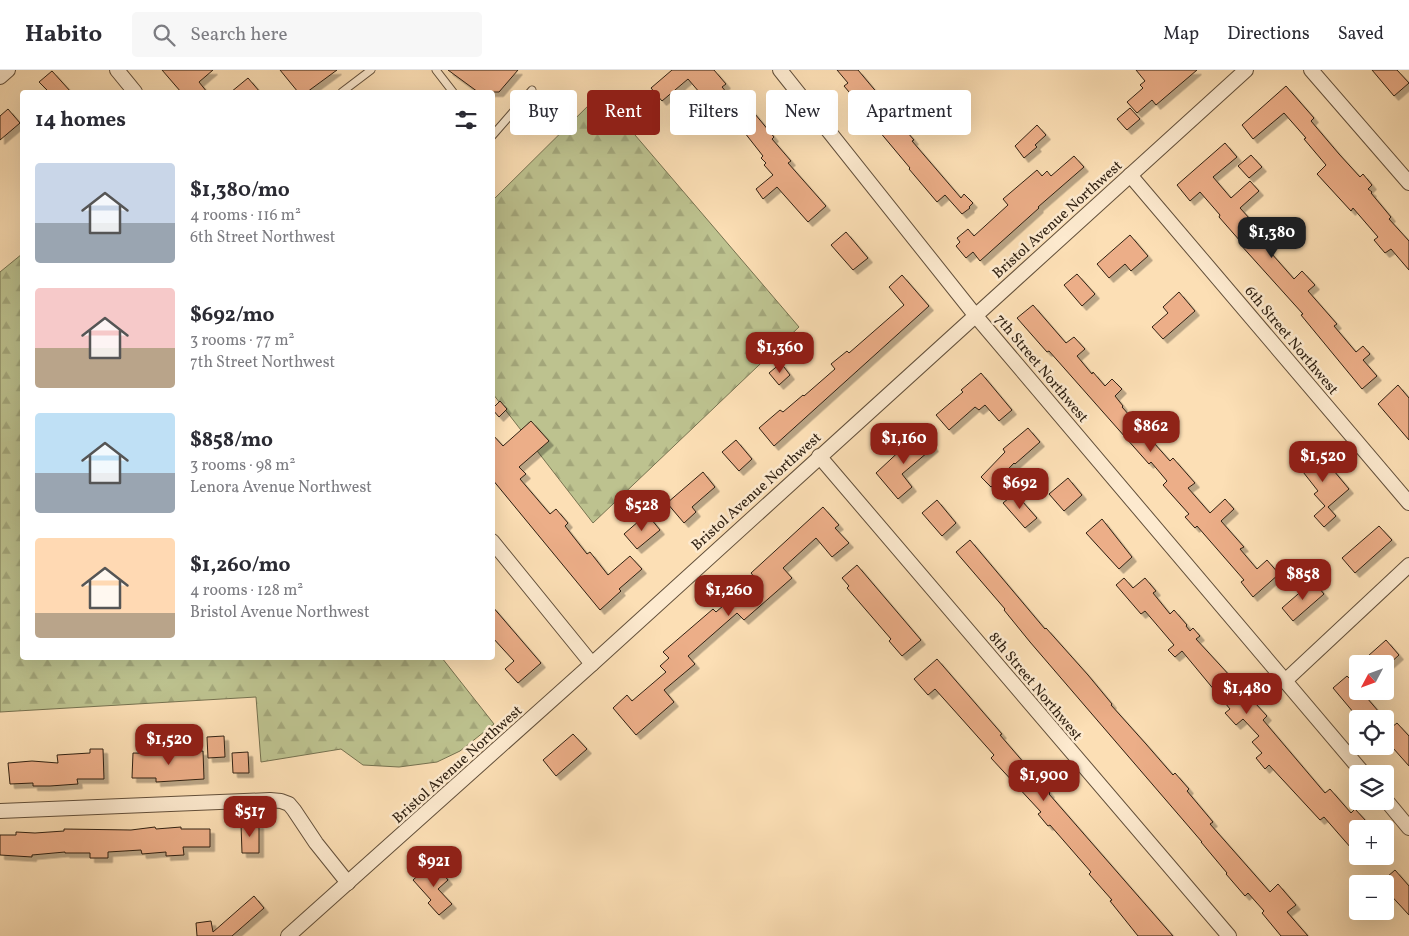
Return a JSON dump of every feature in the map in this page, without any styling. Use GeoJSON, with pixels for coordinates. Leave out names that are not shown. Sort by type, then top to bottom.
{"type":"FeatureCollection","features":[{"type":"Feature","properties":{"kind":"street"},"geometry":{"type":"LineString","coordinates":[[0,77],[8,70]]}},
{"type":"Feature","properties":{"kind":"street"},"geometry":{"type":"LineString","coordinates":[[117,70],[133,90]]}},
{"type":"Feature","properties":{"kind":"street","name":"7th Street Northwest"},"geometry":{"type":"LineString","coordinates":[[780,70],[975,315],[1357,765]]}},
{"type":"Feature","properties":{"kind":"street","name":"Bristol Avenue Northwest"},"geometry":{"type":"LineString","coordinates":[[288,936],[592,664],[1246,70]]}},
{"type":"Feature","properties":{"kind":"street"},"geometry":{"type":"LineString","coordinates":[[1311,70],[1409,183]]}},
{"type":"Feature","properties":{"kind":"street","name":"6th Street Northwest"},"geometry":{"type":"LineString","coordinates":[[1130,175],[1409,503]]}},
{"type":"Feature","properties":{"kind":"street","name":"8th Street Northwest"},"geometry":{"type":"LineString","coordinates":[[819,456],[1229,936]]}},
{"type":"Feature","properties":{"kind":"street"},"geometry":{"type":"LineString","coordinates":[[495,545],[592,664]]}},
{"type":"Feature","properties":{"kind":"street"},"geometry":{"type":"LineString","coordinates":[[1286,680],[1409,566]]}},
{"type":"Feature","properties":{"kind":"street"},"geometry":{"type":"LineString","coordinates":[[0,811],[281,801],[289,804],[294,810],[316,843],[348,883]]}},
{"type":"Feature","properties":{"kind":"street"},"geometry":{"type":"LineString","coordinates":[[1394,810],[1409,828]]}},
{"type":"Feature","properties":{"kind":"lane"},"geometry":{"type":"LineString","coordinates":[[345,90],[370,70]]}},
{"type":"Feature","properties":{"kind":"lane"},"geometry":{"type":"LineString","coordinates":[[436,70],[451,90]]}},
{"type":"Feature","properties":{"kind":"lane"},"geometry":{"type":"LineString","coordinates":[[495,133],[510,115]]}},
{"type":"Feature","properties":{"kind":"green space"},"geometry":{"type":"Polygon","coordinates":[[[587,107],[587,135],[635,135],[799,327],[593,523],[495,397],[495,198],[559,135],[577,135],[577,117],[587,107]]]}},
{"type":"Feature","properties":{"kind":"green space"},"geometry":{"type":"Polygon","coordinates":[[[20,256],[20,660],[444,660],[494,724],[460,751],[437,762],[399,767],[363,765],[341,749],[261,762],[256,697],[0,712],[0,272],[20,256]]]}},
{"type":"Feature","properties":{"kind":"building"},"geometry":{"type":"Polygon","coordinates":[[[162,70],[213,70],[199,82],[205,90],[179,90],[162,70]]]}},
{"type":"Feature","properties":{"kind":"building"},"geometry":{"type":"Polygon","coordinates":[[[280,70],[337,70],[310,90],[296,90],[280,70]]]}},
{"type":"Feature","properties":{"kind":"building"},"geometry":{"type":"Polygon","coordinates":[[[448,70],[518,70],[499,92],[495,92],[495,90],[475,90],[448,70]]]}},
{"type":"Feature","properties":{"kind":"building"},"geometry":{"type":"Polygon","coordinates":[[[672,70],[714,70],[726,84],[722,87],[725,90],[697,90],[688,79],[675,90],[670,90],[670,94],[662,101],[660,99],[660,90],[653,90],[651,88],[672,70]]]}},
{"type":"Feature","properties":{"kind":"building"},"geometry":{"type":"Polygon","coordinates":[[[837,70],[858,70],[875,90],[848,91],[844,86],[848,83],[837,70]]]}},
{"type":"Feature","properties":{"kind":"building"},"geometry":{"type":"Polygon","coordinates":[[[1136,70],[1197,70],[1156,105],[1152,100],[1137,113],[1127,102],[1143,88],[1140,85],[1145,81],[1136,70]]]}},
{"type":"Feature","properties":{"kind":"building"},"geometry":{"type":"Polygon","coordinates":[[[1372,70],[1397,70],[1409,83],[1394,96],[1372,70]]]}},
{"type":"Feature","properties":{"kind":"building"},"geometry":{"type":"Polygon","coordinates":[[[52,71],[69,90],[47,90],[39,82],[52,71]]]}},
{"type":"Feature","properties":{"kind":"building"},"geometry":{"type":"Polygon","coordinates":[[[248,78],[258,90],[233,90],[248,78]]]}},
{"type":"Feature","properties":{"kind":"building"},"geometry":{"type":"Polygon","coordinates":[[[1286,86],[1314,118],[1311,121],[1339,154],[1360,177],[1363,174],[1372,185],[1368,189],[1391,217],[1389,219],[1409,241],[1409,270],[1391,249],[1385,253],[1374,240],[1378,237],[1353,208],[1351,211],[1317,174],[1326,165],[1284,113],[1253,139],[1242,125],[1286,86]]]}},
{"type":"Feature","properties":{"kind":"building"},"geometry":{"type":"Polygon","coordinates":[[[1130,108],[1140,119],[1127,130],[1117,119],[1130,108]]]}},
{"type":"Feature","properties":{"kind":"building"},"geometry":{"type":"Polygon","coordinates":[[[8,109],[20,123],[0,140],[0,116],[8,109]]]}},
{"type":"Feature","properties":{"kind":"building"},"geometry":{"type":"Polygon","coordinates":[[[756,115],[766,127],[766,135],[772,135],[774,137],[772,139],[791,161],[788,163],[826,206],[808,222],[777,187],[763,199],[756,189],[773,175],[764,165],[766,163],[761,158],[763,156],[746,135],[756,135],[756,115]]]}},
{"type":"Feature","properties":{"kind":"building"},"geometry":{"type":"Polygon","coordinates":[[[1037,125],[1046,135],[1035,145],[1037,147],[1024,158],[1015,146],[1037,125]]]}},
{"type":"Feature","properties":{"kind":"building"},"geometry":{"type":"Polygon","coordinates":[[[882,135],[910,135],[914,140],[912,141],[961,198],[964,194],[973,203],[970,208],[962,214],[945,195],[937,202],[882,135]]]}},
{"type":"Feature","properties":{"kind":"building"},"geometry":{"type":"Polygon","coordinates":[[[1225,143],[1237,157],[1213,177],[1231,198],[1250,181],[1259,191],[1240,208],[1270,241],[1264,245],[1294,279],[1302,271],[1315,285],[1308,291],[1337,324],[1334,326],[1356,352],[1363,346],[1370,354],[1363,360],[1377,376],[1362,389],[1301,315],[1303,314],[1239,243],[1241,242],[1200,192],[1190,201],[1177,185],[1225,143]]]}},
{"type":"Feature","properties":{"kind":"building"},"geometry":{"type":"Polygon","coordinates":[[[1251,155],[1262,167],[1249,178],[1238,166],[1251,155]]]}},
{"type":"Feature","properties":{"kind":"building"},"geometry":{"type":"Polygon","coordinates":[[[1074,156],[1084,167],[980,261],[973,252],[966,258],[956,246],[960,242],[957,238],[968,229],[974,236],[1008,205],[1003,199],[1037,170],[1042,176],[1047,171],[1051,176],[1074,156]]]}},
{"type":"Feature","properties":{"kind":"building"},"geometry":{"type":"Polygon","coordinates":[[[846,232],[868,258],[853,270],[831,245],[846,232]]]}},
{"type":"Feature","properties":{"kind":"building"},"geometry":{"type":"Polygon","coordinates":[[[1130,235],[1148,256],[1131,271],[1125,264],[1109,278],[1097,264],[1130,235]]]}},
{"type":"Feature","properties":{"kind":"building"},"geometry":{"type":"Polygon","coordinates":[[[1077,274],[1095,294],[1082,306],[1064,285],[1077,274]]]}},
{"type":"Feature","properties":{"kind":"building"},"geometry":{"type":"Polygon","coordinates":[[[902,275],[929,306],[774,446],[759,428],[780,410],[783,412],[804,396],[835,369],[831,364],[847,351],[849,353],[904,305],[889,287],[902,275]]]}},
{"type":"Feature","properties":{"kind":"building"},"geometry":{"type":"Polygon","coordinates":[[[1179,292],[1195,311],[1163,339],[1152,327],[1168,313],[1163,307],[1179,292]]]}},
{"type":"Feature","properties":{"kind":"building"},"geometry":{"type":"Polygon","coordinates":[[[1033,305],[1066,343],[1074,337],[1085,349],[1077,356],[1092,374],[1093,372],[1105,386],[1112,379],[1122,389],[1115,396],[1122,407],[1170,461],[1173,458],[1195,483],[1188,488],[1210,513],[1225,499],[1234,509],[1221,521],[1244,547],[1240,549],[1257,569],[1267,560],[1279,574],[1253,597],[1241,582],[1244,580],[1197,526],[1195,528],[1185,517],[1189,514],[1163,485],[1167,481],[1151,462],[1149,464],[1049,351],[1047,352],[1017,318],[1033,305]]]}},
{"type":"Feature","properties":{"kind":"building"},"geometry":{"type":"Polygon","coordinates":[[[781,363],[790,375],[779,385],[769,373],[781,363]]]}},
{"type":"Feature","properties":{"kind":"building"},"geometry":{"type":"Polygon","coordinates":[[[981,373],[1012,410],[999,421],[985,405],[979,410],[975,407],[949,430],[936,415],[963,392],[961,390],[981,373]]]}},
{"type":"Feature","properties":{"kind":"building"},"geometry":{"type":"Polygon","coordinates":[[[1398,385],[1409,398],[1409,440],[1378,404],[1398,385]]]}},
{"type":"Feature","properties":{"kind":"building"},"geometry":{"type":"Polygon","coordinates":[[[500,401],[507,409],[499,417],[495,412],[495,406],[500,401]]]}},
{"type":"Feature","properties":{"kind":"building"},"geometry":{"type":"Polygon","coordinates":[[[531,421],[549,441],[519,467],[526,474],[520,479],[550,514],[556,509],[568,523],[565,526],[587,554],[590,552],[608,575],[630,556],[642,569],[619,589],[621,591],[600,610],[495,483],[495,437],[503,446],[531,421]]]}},
{"type":"Feature","properties":{"kind":"building"},"geometry":{"type":"Polygon","coordinates":[[[1028,428],[1040,442],[1014,463],[991,487],[981,477],[1005,452],[1003,449],[1028,428]]]}},
{"type":"Feature","properties":{"kind":"building"},"geometry":{"type":"Polygon","coordinates":[[[921,431],[934,447],[902,474],[912,487],[898,499],[876,473],[921,431]]]}},
{"type":"Feature","properties":{"kind":"building"},"geometry":{"type":"Polygon","coordinates":[[[736,440],[752,459],[739,471],[722,452],[736,440]]]}},
{"type":"Feature","properties":{"kind":"building"},"geometry":{"type":"Polygon","coordinates":[[[1314,447],[1349,489],[1328,507],[1336,516],[1324,527],[1314,516],[1325,506],[1314,494],[1318,491],[1296,463],[1314,447]]]}},
{"type":"Feature","properties":{"kind":"building"},"geometry":{"type":"Polygon","coordinates":[[[703,472],[715,487],[692,507],[696,512],[684,523],[667,503],[703,472]]]}},
{"type":"Feature","properties":{"kind":"building"},"geometry":{"type":"Polygon","coordinates":[[[1068,478],[1082,495],[1064,511],[1049,494],[1068,478]]]}},
{"type":"Feature","properties":{"kind":"building"},"geometry":{"type":"Polygon","coordinates":[[[1015,493],[1037,518],[1025,528],[1003,503],[1015,493]]]}},
{"type":"Feature","properties":{"kind":"building"},"geometry":{"type":"Polygon","coordinates":[[[937,500],[956,523],[942,536],[922,513],[937,500]]]}},
{"type":"Feature","properties":{"kind":"building"},"geometry":{"type":"Polygon","coordinates":[[[823,507],[839,525],[835,528],[849,543],[832,557],[816,538],[783,568],[792,578],[744,620],[737,613],[688,656],[695,664],[664,690],[674,702],[636,735],[613,708],[627,695],[632,701],[666,672],[660,666],[669,658],[663,652],[713,609],[716,612],[755,578],[751,573],[823,507]]]}},
{"type":"Feature","properties":{"kind":"building"},"geometry":{"type":"Polygon","coordinates":[[[647,514],[660,530],[637,549],[624,534],[647,514]]]}},
{"type":"Feature","properties":{"kind":"building"},"geometry":{"type":"Polygon","coordinates":[[[1102,519],[1132,557],[1119,569],[1086,533],[1102,519]]]}},
{"type":"Feature","properties":{"kind":"building"},"geometry":{"type":"Polygon","coordinates":[[[1379,526],[1392,540],[1355,573],[1342,558],[1379,526]]]}},
{"type":"Feature","properties":{"kind":"building"},"geometry":{"type":"Polygon","coordinates":[[[970,540],[1045,629],[1088,675],[1111,705],[1173,775],[1175,773],[1189,789],[1187,791],[1213,822],[1210,824],[1270,892],[1278,884],[1296,905],[1287,912],[1308,936],[1281,936],[1262,913],[1264,911],[1248,893],[1245,896],[1226,874],[1202,842],[1030,642],[1005,609],[956,552],[970,540]]]}},
{"type":"Feature","properties":{"kind":"building"},"geometry":{"type":"Polygon","coordinates":[[[857,565],[921,640],[902,656],[889,641],[891,639],[847,588],[849,586],[842,578],[857,565]]]}},
{"type":"Feature","properties":{"kind":"building"},"geometry":{"type":"Polygon","coordinates":[[[1124,578],[1133,588],[1145,578],[1156,591],[1153,593],[1170,614],[1174,610],[1190,631],[1193,628],[1200,636],[1196,639],[1267,716],[1263,720],[1325,793],[1330,789],[1351,813],[1356,810],[1365,820],[1349,820],[1349,846],[1324,817],[1320,820],[1269,765],[1265,769],[1256,758],[1262,753],[1252,742],[1259,736],[1243,719],[1236,725],[1225,713],[1230,709],[1182,651],[1175,657],[1168,650],[1174,645],[1145,611],[1141,614],[1116,585],[1124,578]]]}},
{"type":"Feature","properties":{"kind":"building"},"geometry":{"type":"Polygon","coordinates":[[[1313,581],[1324,594],[1293,621],[1282,608],[1313,581]]]}},
{"type":"Feature","properties":{"kind":"building"},"geometry":{"type":"Polygon","coordinates":[[[495,609],[541,663],[518,683],[505,669],[514,661],[495,640],[495,609]]]}},
{"type":"Feature","properties":{"kind":"building"},"geometry":{"type":"Polygon","coordinates":[[[1386,640],[1399,655],[1394,660],[1394,655],[1369,655],[1386,640]]]}},
{"type":"Feature","properties":{"kind":"building"},"geometry":{"type":"Polygon","coordinates":[[[937,659],[1002,734],[1000,735],[1049,794],[1173,936],[1138,936],[1110,901],[1112,900],[1089,874],[1091,872],[1050,825],[1048,826],[1038,814],[1041,812],[991,758],[994,755],[935,689],[928,695],[914,679],[937,659]]]}},
{"type":"Feature","properties":{"kind":"building"},"geometry":{"type":"Polygon","coordinates":[[[1347,676],[1349,678],[1349,700],[1369,700],[1377,710],[1351,710],[1333,688],[1347,676]]]}},
{"type":"Feature","properties":{"kind":"building"},"geometry":{"type":"Polygon","coordinates":[[[1397,723],[1409,736],[1409,766],[1394,749],[1394,725],[1397,723]]]}},
{"type":"Feature","properties":{"kind":"building"},"geometry":{"type":"Polygon","coordinates":[[[573,734],[587,749],[556,776],[543,760],[573,734]]]}},
{"type":"Feature","properties":{"kind":"building"},"geometry":{"type":"Polygon","coordinates":[[[224,736],[225,757],[208,758],[207,737],[224,736]]]}},
{"type":"Feature","properties":{"kind":"building"},"geometry":{"type":"Polygon","coordinates":[[[90,749],[103,749],[104,779],[77,779],[78,784],[50,786],[33,786],[33,783],[10,784],[8,763],[32,761],[58,763],[57,755],[90,753],[90,749]]]}},
{"type":"Feature","properties":{"kind":"building"},"geometry":{"type":"Polygon","coordinates":[[[187,751],[203,751],[204,779],[156,782],[156,778],[132,778],[133,753],[187,754],[187,751]]]}},
{"type":"Feature","properties":{"kind":"building"},"geometry":{"type":"Polygon","coordinates":[[[248,752],[249,773],[233,773],[232,753],[248,752]]]}},
{"type":"Feature","properties":{"kind":"building"},"geometry":{"type":"Polygon","coordinates":[[[241,824],[259,824],[259,853],[242,853],[241,824]]]}},
{"type":"Feature","properties":{"kind":"building"},"geometry":{"type":"Polygon","coordinates":[[[155,827],[156,829],[181,827],[181,829],[210,829],[210,847],[183,847],[184,855],[166,856],[166,852],[142,854],[141,850],[108,852],[108,858],[90,858],[90,853],[65,852],[32,855],[32,857],[0,855],[0,835],[16,835],[16,832],[35,833],[64,831],[64,829],[131,830],[155,827]]]}},
{"type":"Feature","properties":{"kind":"building"},"geometry":{"type":"Polygon","coordinates":[[[433,862],[448,880],[438,889],[452,904],[439,915],[428,903],[431,900],[413,880],[433,862]]]}},
{"type":"Feature","properties":{"kind":"building"},"geometry":{"type":"Polygon","coordinates":[[[1395,870],[1409,886],[1409,915],[1394,899],[1394,875],[1389,875],[1395,870]]]}},
{"type":"Feature","properties":{"kind":"building"},"geometry":{"type":"Polygon","coordinates":[[[254,896],[264,908],[232,936],[197,936],[196,923],[211,921],[213,932],[254,896]]]}}]}
